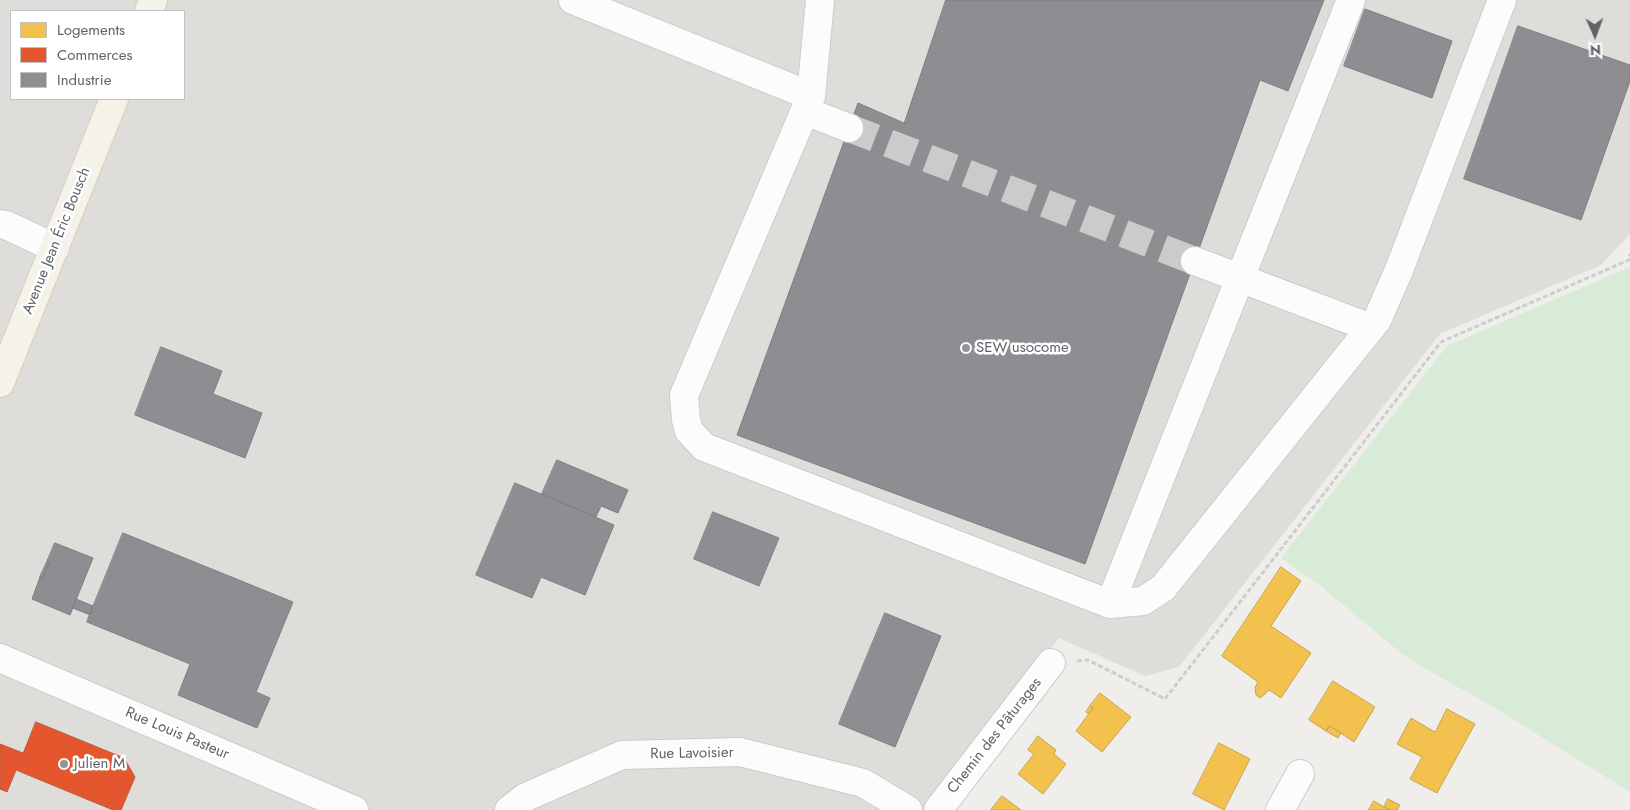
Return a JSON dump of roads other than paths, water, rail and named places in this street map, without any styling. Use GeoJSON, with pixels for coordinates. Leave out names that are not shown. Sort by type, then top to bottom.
{"type":"FeatureCollection","features":[{"type":"Feature","properties":{"kind":"main road","name":"Avenue Jean Éric Bousch"},"geometry":{"type":"LineString","coordinates":[[0,383],[114,100]]}},
{"type":"Feature","properties":{"kind":"street"},"geometry":{"type":"LineString","coordinates":[[573,0],[808,104],[849,128]]}},
{"type":"Feature","properties":{"kind":"street"},"geometry":{"type":"LineString","coordinates":[[820,0],[808,104],[684,395],[689,431],[704,447],[1110,604],[1143,601],[1163,588],[1377,320],[1399,270],[1502,0]]}},
{"type":"Feature","properties":{"kind":"street"},"geometry":{"type":"LineString","coordinates":[[1110,604],[1350,0]]}},
{"type":"Feature","properties":{"kind":"street"},"geometry":{"type":"LineString","coordinates":[[0,224],[6,224],[55,248]]}},
{"type":"Feature","properties":{"kind":"street"},"geometry":{"type":"LineString","coordinates":[[1195,261],[1371,328]]}},
{"type":"Feature","properties":{"kind":"street","name":"Rue Louis Pasteur"},"geometry":{"type":"LineString","coordinates":[[0,658],[354,810]]}},
{"type":"Feature","properties":{"kind":"street","name":"Chemin des Pâturages"},"geometry":{"type":"LineString","coordinates":[[938,810],[1051,663]]}},
{"type":"Feature","properties":{"kind":"street","name":"Rue Lavoisier"},"geometry":{"type":"LineString","coordinates":[[509,810],[526,798],[622,756],[740,752],[863,783],[908,810]]}},
{"type":"Feature","properties":{"kind":"street"},"geometry":{"type":"LineString","coordinates":[[1280,810],[1300,774]]}},
{"type":"Feature","properties":{"kind":"tunnel"},"geometry":{"type":"LineString","coordinates":[[849,128],[1195,261]]}},
{"type":"Feature","properties":{"kind":"place","name":"SEW usocome"},"geometry":{"type":"Point","coordinates":[966,348]}},
{"type":"Feature","properties":{"kind":"place","name":"Julien M"},"geometry":{"type":"Point","coordinates":[64,764]}}]}
